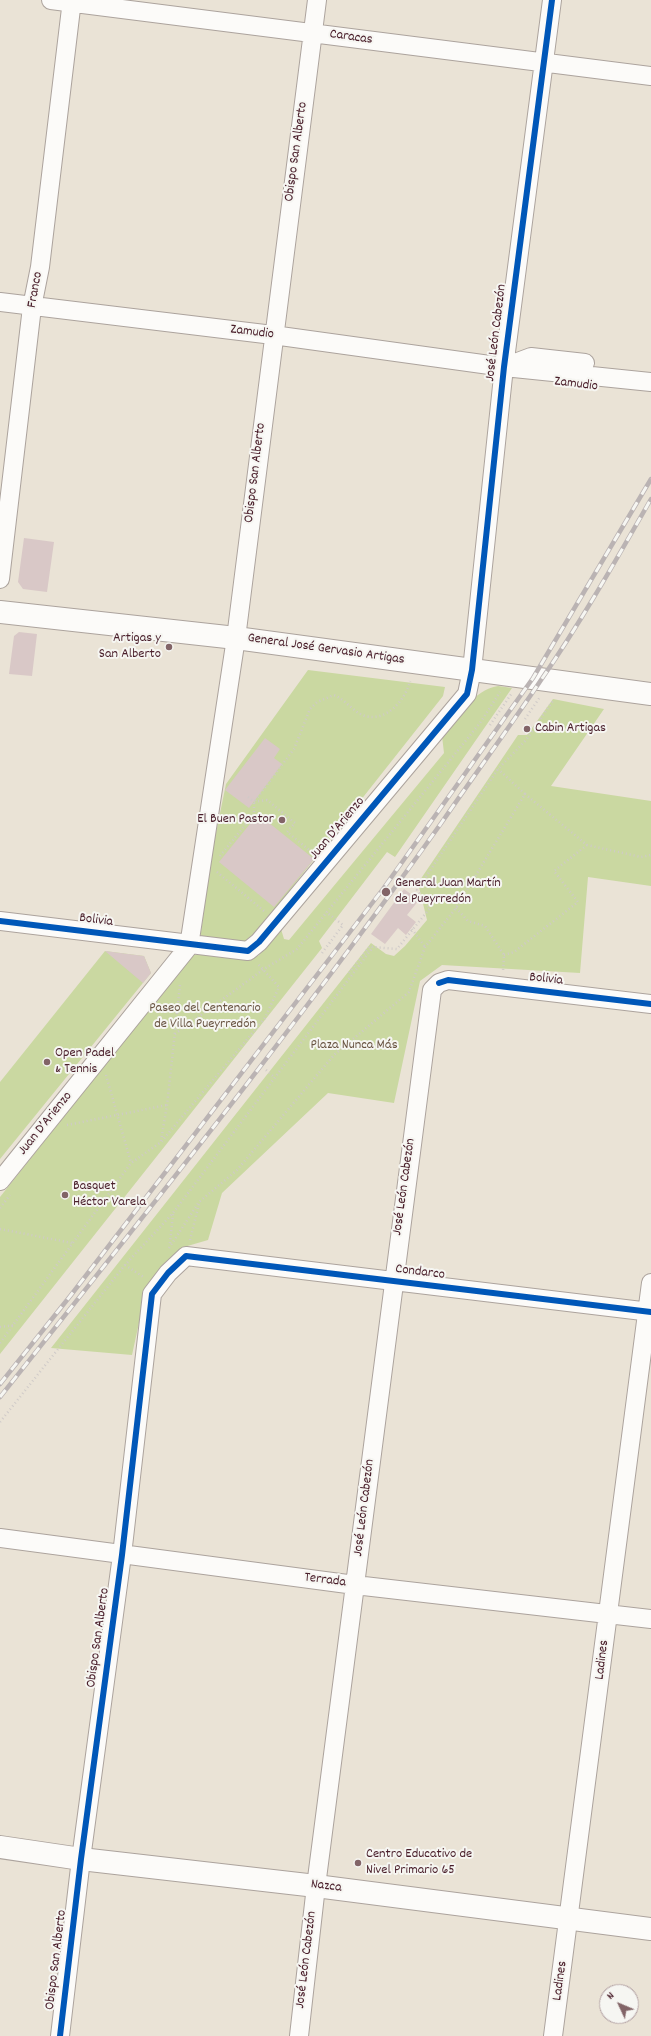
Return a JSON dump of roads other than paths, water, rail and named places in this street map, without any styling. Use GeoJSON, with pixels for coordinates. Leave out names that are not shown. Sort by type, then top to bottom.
{"type":"FeatureCollection","features":[{"type":"Feature","properties":{"kind":"street","name":"Caracas"},"geometry":{"type":"LineString","coordinates":[[51,0],[72,1],[313,32],[542,64],[651,76]]}},
{"type":"Feature","properties":{"kind":"street","name":"Obispo San Alberto"},"geometry":{"type":"LineString","coordinates":[[189,946],[207,864],[273,335],[317,0]]}},
{"type":"Feature","properties":{"kind":"street","name":"José León Cabezón"},"geometry":{"type":"LineString","coordinates":[[472,670],[504,367],[542,64],[552,0]]}},
{"type":"Feature","properties":{"kind":"street","name":"Franco"},"geometry":{"type":"LineString","coordinates":[[0,579],[32,307],[40,267],[72,1]]}},
{"type":"Feature","properties":{"kind":"street","name":"Zamudio"},"geometry":{"type":"LineString","coordinates":[[0,302],[273,335],[504,367],[651,382]]}},
{"type":"Feature","properties":{"kind":"street","name":"Zamudio"},"geometry":{"type":"LineString","coordinates":[[504,367],[531,356],[651,372]]}},
{"type":"Feature","properties":{"kind":"street","name":"Zamudio"},"geometry":{"type":"LineString","coordinates":[[504,367],[528,379],[651,394]]}},
{"type":"Feature","properties":{"kind":"street","name":"General José Gervasio Artigas"},"geometry":{"type":"LineString","coordinates":[[0,612],[236,638],[651,694]]}},
{"type":"Feature","properties":{"kind":"street","name":"Juan D’Arienzo"},"geometry":{"type":"LineString","coordinates":[[7,1186],[189,946],[248,952],[259,942],[466,694],[472,670]]}},
{"type":"Feature","properties":{"kind":"street","name":"Bolivia"},"geometry":{"type":"LineString","coordinates":[[0,921],[189,946]]}},
{"type":"Feature","properties":{"kind":"street","name":"Bolivia"},"geometry":{"type":"LineString","coordinates":[[439,983],[448,980],[502,988],[651,1004]]}},
{"type":"Feature","properties":{"kind":"street","name":"José León Cabezón"},"geometry":{"type":"LineString","coordinates":[[299,2036],[316,1886],[393,1282],[432,990],[439,983]]}},
{"type":"Feature","properties":{"kind":"street","name":"Condarco"},"geometry":{"type":"LineString","coordinates":[[152,1294],[168,1274],[186,1256],[649,1312]]}},
{"type":"Feature","properties":{"kind":"street","name":"Ladines"},"geometry":{"type":"LineString","coordinates":[[553,2036],[649,1312],[651,1284]]}},
{"type":"Feature","properties":{"kind":"street","name":"Obispo San Alberto"},"geometry":{"type":"LineString","coordinates":[[60,2036],[81,1859],[122,1555],[152,1294]]}},
{"type":"Feature","properties":{"kind":"street","name":"Terrada"},"geometry":{"type":"LineString","coordinates":[[0,1538],[355,1585],[651,1619]]}},
{"type":"Feature","properties":{"kind":"street","name":"Nazca"},"geometry":{"type":"LineString","coordinates":[[0,1847],[81,1859],[316,1886],[651,1929]]}},
{"type":"Feature","properties":{"kind":"railway"},"geometry":{"type":"LineString","coordinates":[[0,1384],[71,1295],[383,889],[533,678],[651,479]]}},
{"type":"Feature","properties":{"kind":"railway"},"geometry":{"type":"LineString","coordinates":[[0,1397],[225,1112],[389,896],[556,658],[598,591],[651,499]]}},
{"type":"Feature","properties":{"kind":"place","name":"Artigas y San Alberto"},"geometry":{"type":"Point","coordinates":[169,647]}},
{"type":"Feature","properties":{"kind":"place","name":"Cabin Artigas"},"geometry":{"type":"Point","coordinates":[527,729]}},
{"type":"Feature","properties":{"kind":"place","name":"El Buen Pastor"},"geometry":{"type":"Point","coordinates":[282,820]}},
{"type":"Feature","properties":{"kind":"place","name":"General Juan Martín de Pueyrredón"},"geometry":{"type":"Point","coordinates":[386,892]}},
{"type":"Feature","properties":{"kind":"place","name":"Open Padel & Tennis"},"geometry":{"type":"Point","coordinates":[47,1062]}},
{"type":"Feature","properties":{"kind":"place","name":"Basquet Héctor Varela"},"geometry":{"type":"Point","coordinates":[65,1195]}},
{"type":"Feature","properties":{"kind":"place","name":"Centro Educativo de Nivel Primario 65"},"geometry":{"type":"Point","coordinates":[358,1863]}},
{"type":"Feature","properties":{"kind":"park label","name":"Paseo del Centenario de Villa Pueyrredón"},"geometry":{"type":"Point","coordinates":[205,1018]}},
{"type":"Feature","properties":{"kind":"park label","name":"Plaza Nunca Más"},"geometry":{"type":"Point","coordinates":[354,1046]}}]}
